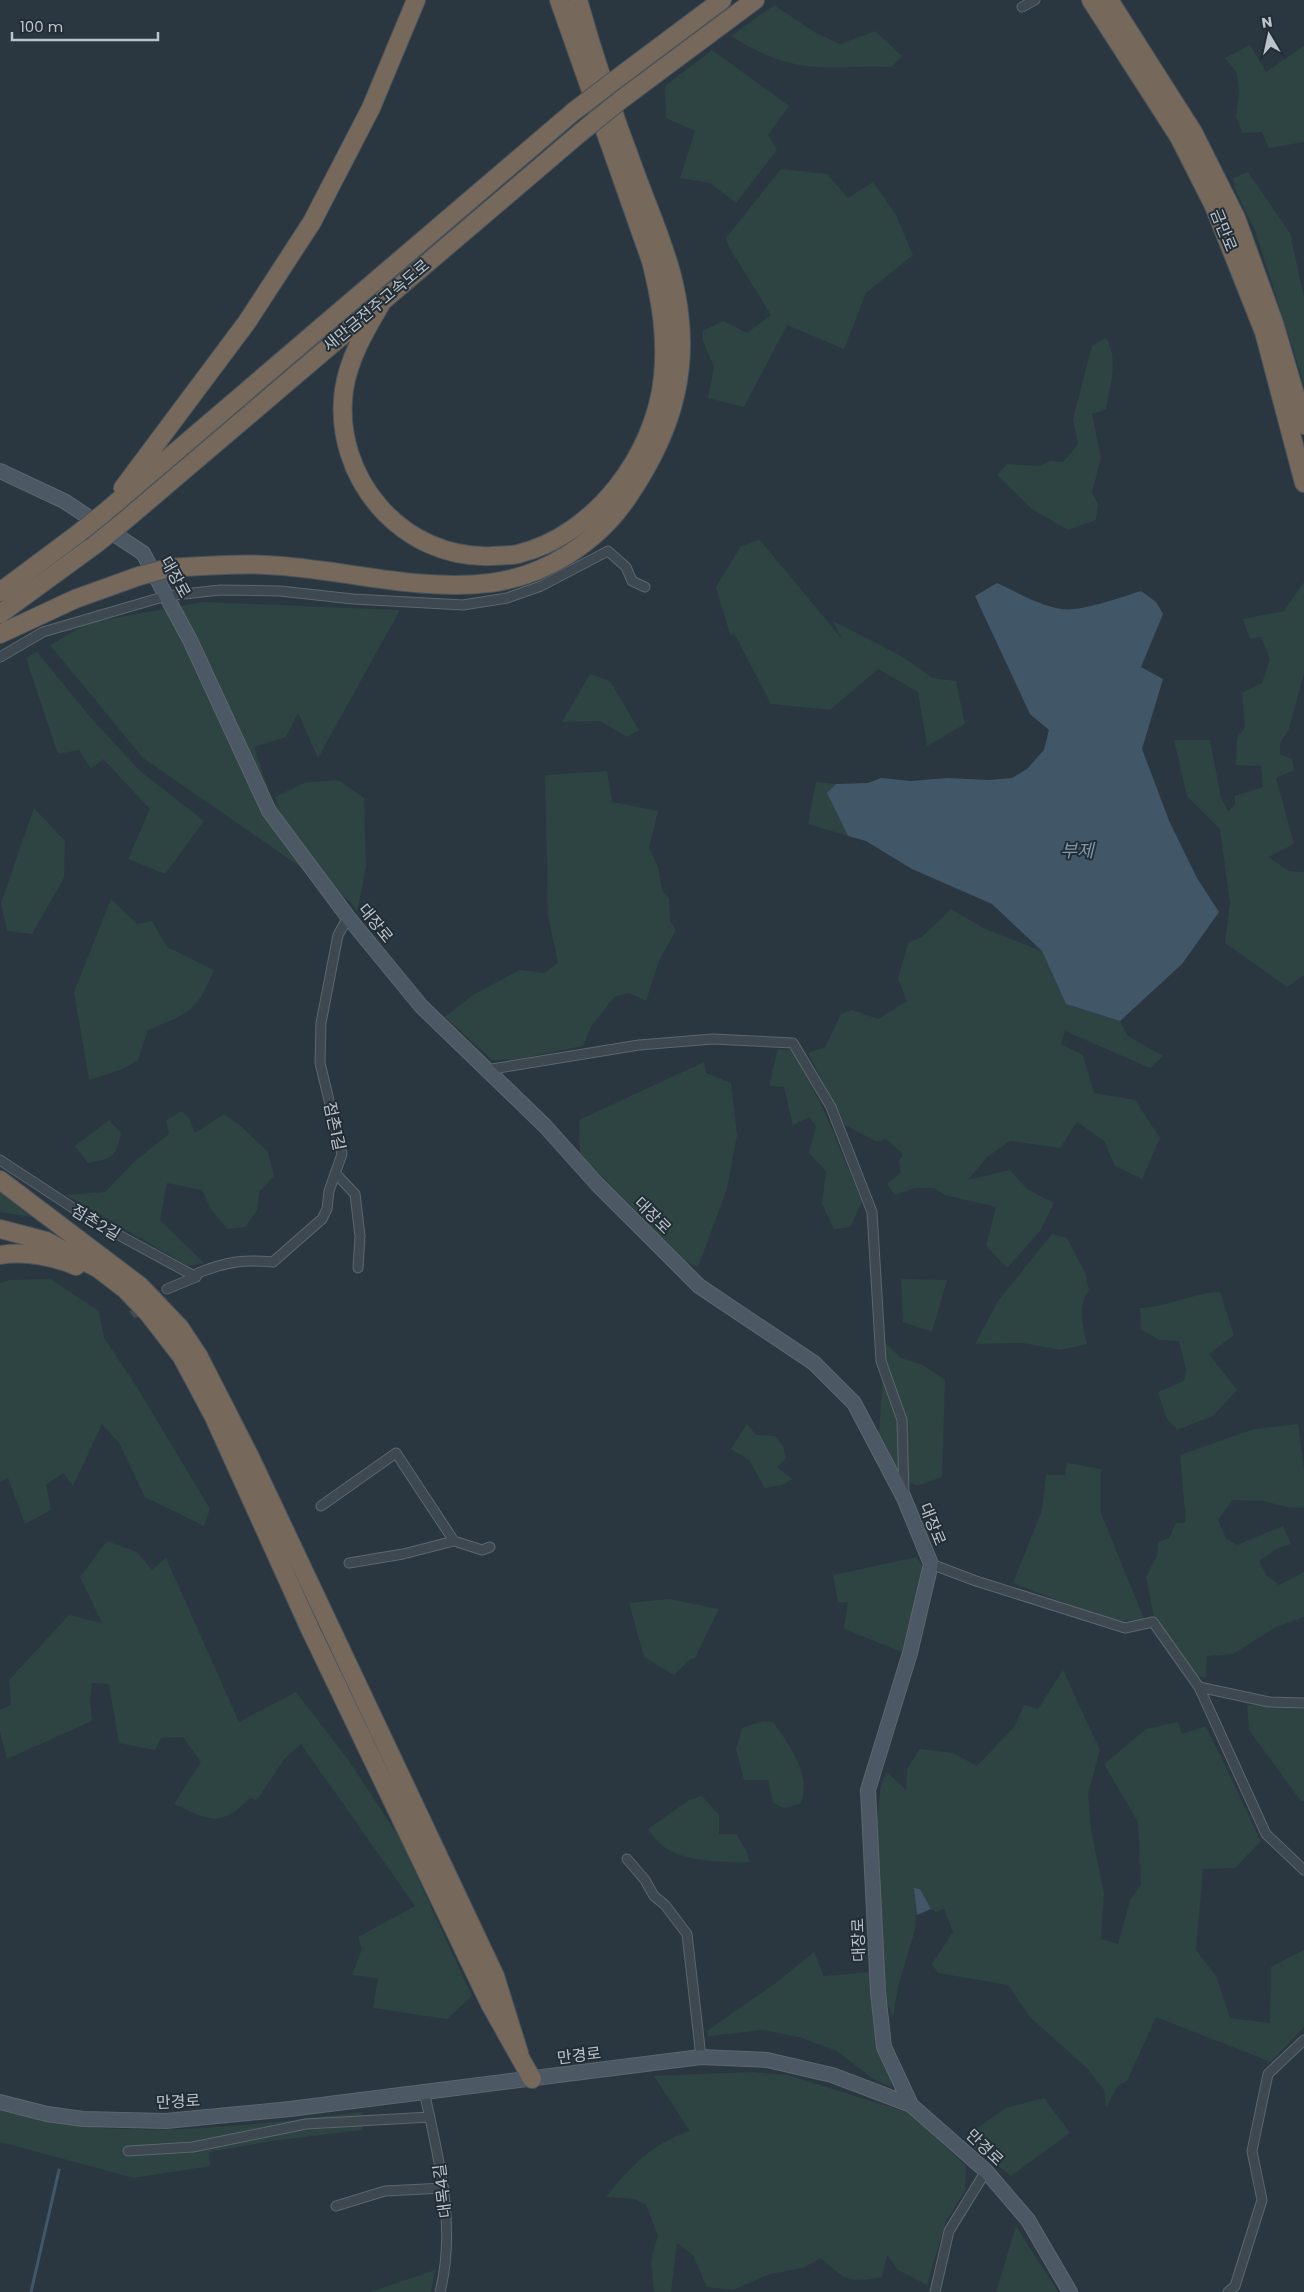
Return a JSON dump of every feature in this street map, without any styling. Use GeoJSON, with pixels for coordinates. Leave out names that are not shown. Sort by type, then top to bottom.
{"type":"FeatureCollection","features":[{"type":"Feature","properties":{"kind":"highway"},"geometry":{"type":"LineString","coordinates":[[104,513],[247,322],[312,222],[371,108],[416,0]]}},
{"type":"Feature","properties":{"kind":"highway"},"geometry":{"type":"LineString","coordinates":[[385,297],[355,351],[344,390],[344,428],[351,460],[364,488],[381,511],[401,528],[423,542],[451,552],[478,556],[517,555],[548,543],[579,526],[606,500],[627,473],[646,438],[657,406],[663,379],[665,343],[661,306],[651,261],[559,0]]}},
{"type":"Feature","properties":{"kind":"highway"},"geometry":{"type":"LineString","coordinates":[[0,634],[75,599],[139,576],[169,568],[265,564],[407,581],[453,584],[490,582],[523,576],[583,546],[604,529],[644,473],[665,431],[674,405],[680,377],[682,343],[673,279],[620,130],[578,0]]}},
{"type":"Feature","properties":{"kind":"highway","name":"새만금전주고속도로"},"geometry":{"type":"LineString","coordinates":[[0,592],[104,513],[573,112],[722,0]]}},
{"type":"Feature","properties":{"kind":"highway","name":"새만금전주고속도로"},"geometry":{"type":"LineString","coordinates":[[0,614],[122,523],[385,297],[580,133],[622,99],[755,0]]}},
{"type":"Feature","properties":{"kind":"highway","name":"금만로"},"geometry":{"type":"LineString","coordinates":[[1091,0],[1179,137],[1214,206],[1264,332],[1304,483]]}},
{"type":"Feature","properties":{"kind":"highway","name":"금만로"},"geometry":{"type":"LineString","coordinates":[[1109,0],[1193,132],[1236,218],[1274,323],[1304,425]]}},
{"type":"Feature","properties":{"kind":"highway"},"geometry":{"type":"LineString","coordinates":[[0,1180],[140,1286],[180,1328],[199,1357],[250,1457],[495,1976],[518,2053]]}},
{"type":"Feature","properties":{"kind":"highway"},"geometry":{"type":"LineString","coordinates":[[0,1220],[34,1228],[54,1236],[118,1269]]}},
{"type":"Feature","properties":{"kind":"highway"},"geometry":{"type":"LineString","coordinates":[[0,1229],[46,1241],[72,1253],[98,1269],[125,1289],[148,1313],[182,1357],[214,1417],[310,1629],[490,2004],[532,2079]]}},
{"type":"Feature","properties":{"kind":"highway"},"geometry":{"type":"LineString","coordinates":[[0,1255],[27,1254],[67,1262],[123,1294],[148,1313]]}},
{"type":"Feature","properties":{"kind":"street"},"geometry":{"type":"LineString","coordinates":[[1022,7],[1035,0]]}},
{"type":"Feature","properties":{"kind":"street","name":"대장로"},"geometry":{"type":"LineString","coordinates":[[0,470],[64,501],[143,553],[190,640],[269,811],[348,917],[421,1006],[545,1126],[597,1184],[699,1286],[814,1363],[854,1403],[904,1498],[930,1564],[910,1653],[868,1790],[878,1992],[884,2047],[910,2105]]}},
{"type":"Feature","properties":{"kind":"street"},"geometry":{"type":"LineString","coordinates":[[0,657],[43,632],[166,596],[220,590],[280,591],[353,599],[463,605],[507,598],[541,586],[608,551],[626,567],[632,581],[645,587]]}},
{"type":"Feature","properties":{"kind":"street","name":"점촌1길"},"geometry":{"type":"LineString","coordinates":[[167,1289],[196,1277],[198,1273],[226,1262],[250,1259],[273,1262],[322,1219],[327,1209],[329,1191],[342,1154],[320,1063],[321,1023],[338,935],[348,917]]}},
{"type":"Feature","properties":{"kind":"street"},"geometry":{"type":"LineString","coordinates":[[486,1070],[639,1044],[713,1039],[793,1043],[831,1107],[872,1212],[881,1361],[902,1420],[904,1498]]}},
{"type":"Feature","properties":{"kind":"street","name":"점촌2길"},"geometry":{"type":"LineString","coordinates":[[0,1160],[93,1221],[196,1277]]}},
{"type":"Feature","properties":{"kind":"street"},"geometry":{"type":"LineString","coordinates":[[335,1174],[355,1194],[360,1236],[358,1268]]}},
{"type":"Feature","properties":{"kind":"street"},"geometry":{"type":"LineString","coordinates":[[321,1506],[396,1453],[454,1541]]}},
{"type":"Feature","properties":{"kind":"street"},"geometry":{"type":"LineString","coordinates":[[349,1563],[403,1554],[454,1541],[482,1550],[490,1547]]}},
{"type":"Feature","properties":{"kind":"street"},"geometry":{"type":"LineString","coordinates":[[930,1564],[976,1581],[1125,1628],[1153,1622],[1199,1687],[1266,1834],[1304,1870]]}},
{"type":"Feature","properties":{"kind":"street"},"geometry":{"type":"LineString","coordinates":[[1199,1687],[1269,1702],[1304,1703]]}},
{"type":"Feature","properties":{"kind":"street"},"geometry":{"type":"LineString","coordinates":[[627,1859],[645,1880],[654,1896],[665,1905],[687,1934],[701,2057]]}},
{"type":"Feature","properties":{"kind":"street"},"geometry":{"type":"LineString","coordinates":[[1228,2292],[1235,2286],[1262,2200],[1252,2151],[1268,2074],[1304,2040]]}},
{"type":"Feature","properties":{"kind":"street","name":"만경로"},"geometry":{"type":"LineString","coordinates":[[0,2102],[47,2114],[83,2119],[166,2120],[281,2110],[701,2057],[767,2060],[832,2075],[910,2105],[986,2171],[1028,2220],[1070,2292]]}},
{"type":"Feature","properties":{"kind":"street","name":"대목4길"},"geometry":{"type":"LineString","coordinates":[[424,2091],[444,2188],[446,2236],[440,2292]]}},
{"type":"Feature","properties":{"kind":"street"},"geometry":{"type":"LineString","coordinates":[[128,2151],[194,2147],[306,2124],[430,2117]]}},
{"type":"Feature","properties":{"kind":"street"},"geometry":{"type":"LineString","coordinates":[[935,2292],[949,2231],[986,2171]]}},
{"type":"Feature","properties":{"kind":"street"},"geometry":{"type":"LineString","coordinates":[[336,2206],[385,2191],[444,2188]]}},
{"type":"Feature","properties":{"kind":"green space"},"geometry":{"type":"Polygon","coordinates":[[[774,5],[816,33],[840,44],[875,31],[902,56],[891,67],[815,67],[782,61],[752,48],[731,36],[774,5]]]}},
{"type":"Feature","properties":{"kind":"green space"},"geometry":{"type":"Polygon","coordinates":[[[1250,45],[1266,72],[1304,46],[1304,142],[1269,148],[1262,132],[1243,133],[1236,117],[1239,92],[1237,73],[1225,58],[1250,45]]]}},
{"type":"Feature","properties":{"kind":"green space"},"geometry":{"type":"Polygon","coordinates":[[[712,50],[789,106],[768,135],[777,150],[736,203],[710,183],[680,178],[695,131],[666,118],[665,86],[712,50]]]}},
{"type":"Feature","properties":{"kind":"green space"},"geometry":{"type":"Polygon","coordinates":[[[781,169],[827,174],[848,198],[873,182],[896,215],[913,255],[866,293],[844,349],[787,325],[744,407],[708,398],[714,367],[703,341],[703,331],[723,321],[747,333],[771,315],[729,247],[726,238],[781,169]]]}},
{"type":"Feature","properties":{"kind":"green space"},"geometry":{"type":"Polygon","coordinates":[[[1248,172],[1290,233],[1304,297],[1304,384],[1256,233],[1235,189],[1233,178],[1248,172]]]}},
{"type":"Feature","properties":{"kind":"green space"},"geometry":{"type":"Polygon","coordinates":[[[1106,338],[1110,346],[1113,364],[1110,391],[1106,409],[1092,414],[1101,458],[1092,492],[1098,504],[1096,520],[1068,530],[1032,509],[997,475],[1007,464],[1039,466],[1051,461],[1063,462],[1078,444],[1073,419],[1092,346],[1106,338]]]}},
{"type":"Feature","properties":{"kind":"green space"},"geometry":{"type":"Polygon","coordinates":[[[760,540],[842,639],[833,621],[903,657],[933,678],[956,681],[965,724],[927,746],[918,692],[878,669],[830,710],[771,704],[735,635],[730,634],[716,587],[741,546],[760,540]]]}},
{"type":"Feature","properties":{"kind":"green space"},"geometry":{"type":"Polygon","coordinates":[[[1304,582],[1304,673],[1289,729],[1280,743],[1280,754],[1292,759],[1294,770],[1276,778],[1294,844],[1268,857],[1289,871],[1304,872],[1304,975],[1287,987],[1225,943],[1230,903],[1220,829],[1187,796],[1174,740],[1210,740],[1221,798],[1228,811],[1235,805],[1235,796],[1263,787],[1261,766],[1236,765],[1237,738],[1245,727],[1242,693],[1262,683],[1270,659],[1261,637],[1250,639],[1243,619],[1284,611],[1304,582]]]}},
{"type":"Feature","properties":{"kind":"green space"},"geometry":{"type":"Polygon","coordinates":[[[203,602],[400,610],[318,758],[298,713],[286,737],[254,747],[272,800],[279,808],[275,797],[304,783],[338,780],[364,798],[366,867],[357,912],[350,901],[143,758],[50,645],[88,623],[203,602]]]}},
{"type":"Feature","properties":{"kind":"green space"},"geometry":{"type":"Polygon","coordinates":[[[37,652],[91,718],[140,771],[204,821],[165,874],[128,859],[150,809],[103,759],[91,769],[79,750],[58,754],[26,658],[37,652]]]}},
{"type":"Feature","properties":{"kind":"green space"},"geometry":{"type":"Polygon","coordinates":[[[590,674],[610,681],[639,730],[627,737],[600,721],[562,722],[590,674]]]}},
{"type":"Feature","properties":{"kind":"green space"},"geometry":{"type":"Polygon","coordinates":[[[607,771],[612,802],[658,811],[649,847],[658,867],[662,891],[669,898],[670,921],[676,930],[659,961],[646,1001],[629,993],[614,997],[591,1027],[583,1046],[518,1059],[492,1060],[445,1017],[473,995],[520,970],[544,973],[558,963],[548,915],[545,775],[607,771]]]}},
{"type":"Feature","properties":{"kind":"green space"},"geometry":{"type":"Polygon","coordinates":[[[816,782],[836,784],[827,793],[848,836],[808,824],[816,782]]]}},
{"type":"Feature","properties":{"kind":"green space"},"geometry":{"type":"Polygon","coordinates":[[[34,808],[65,841],[64,878],[32,934],[7,931],[1,903],[34,808]]]}},
{"type":"Feature","properties":{"kind":"green space"},"geometry":{"type":"Polygon","coordinates":[[[111,899],[137,924],[152,921],[167,947],[214,970],[202,995],[190,1010],[148,1030],[138,1060],[123,1069],[89,1080],[74,992],[111,899]]]}},
{"type":"Feature","properties":{"kind":"green space"},"geometry":{"type":"Polygon","coordinates":[[[951,909],[985,929],[1042,951],[1066,1004],[1120,1021],[1128,1036],[1163,1056],[1150,1068],[1065,1031],[1061,1044],[1083,1055],[1094,1093],[1135,1100],[1160,1138],[1142,1179],[1115,1166],[1104,1141],[1077,1122],[1060,1148],[1010,1141],[987,1157],[968,1180],[1010,1170],[1027,1189],[1054,1203],[1040,1231],[1007,1268],[986,1246],[996,1207],[945,1195],[934,1188],[915,1188],[895,1195],[887,1184],[901,1172],[899,1161],[903,1154],[886,1139],[877,1142],[845,1125],[808,1053],[825,1047],[841,1014],[852,1010],[878,1019],[907,1001],[898,979],[908,943],[923,936],[951,909]]]}},
{"type":"Feature","properties":{"kind":"green space"},"geometry":{"type":"Polygon","coordinates":[[[778,1049],[793,1050],[826,1115],[862,1202],[850,1227],[834,1229],[822,1204],[826,1171],[809,1153],[816,1126],[809,1117],[793,1125],[784,1087],[769,1086],[778,1049]]]}},
{"type":"Feature","properties":{"kind":"green space"},"geometry":{"type":"Polygon","coordinates":[[[704,1062],[706,1073],[731,1083],[737,1135],[727,1189],[698,1267],[686,1262],[580,1154],[579,1120],[704,1062]]]}},
{"type":"Feature","properties":{"kind":"green space"},"geometry":{"type":"Polygon","coordinates":[[[181,1111],[189,1118],[195,1133],[224,1114],[243,1128],[268,1152],[274,1176],[259,1192],[257,1210],[245,1227],[227,1229],[211,1209],[202,1190],[167,1183],[160,1220],[204,1263],[188,1266],[66,1195],[105,1192],[135,1161],[169,1134],[166,1121],[181,1111]]]}},
{"type":"Feature","properties":{"kind":"green space"},"geometry":{"type":"Polygon","coordinates":[[[109,1120],[121,1133],[115,1153],[103,1160],[88,1163],[75,1146],[109,1120]]]}},
{"type":"Feature","properties":{"kind":"green space"},"geometry":{"type":"Polygon","coordinates":[[[0,1192],[39,1218],[0,1212],[0,1192]]]}},
{"type":"Feature","properties":{"kind":"green space"},"geometry":{"type":"Polygon","coordinates":[[[1052,1234],[1067,1238],[1085,1273],[1089,1290],[1083,1302],[1082,1317],[1087,1344],[1061,1350],[1023,1343],[975,1344],[998,1301],[1052,1234]]]}},
{"type":"Feature","properties":{"kind":"green space"},"geometry":{"type":"Polygon","coordinates":[[[50,1279],[99,1311],[104,1338],[138,1389],[210,1509],[204,1526],[145,1497],[119,1443],[102,1424],[73,1486],[63,1473],[46,1485],[51,1510],[25,1524],[8,1478],[0,1482],[0,1283],[10,1280],[50,1279]]]}},
{"type":"Feature","properties":{"kind":"green space"},"geometry":{"type":"Polygon","coordinates":[[[901,1279],[947,1280],[932,1332],[903,1322],[901,1279]]]}},
{"type":"Feature","properties":{"kind":"green space"},"geometry":{"type":"Polygon","coordinates":[[[1220,1292],[1234,1335],[1209,1354],[1237,1390],[1213,1416],[1177,1430],[1166,1417],[1158,1392],[1184,1381],[1186,1369],[1179,1341],[1159,1340],[1140,1329],[1141,1313],[1139,1308],[1159,1306],[1199,1295],[1220,1292]]]}},
{"type":"Feature","properties":{"kind":"green space"},"geometry":{"type":"Polygon","coordinates":[[[885,1343],[901,1358],[923,1365],[945,1380],[942,1477],[917,1486],[899,1476],[879,1433],[885,1343]]]}},
{"type":"Feature","properties":{"kind":"green space"},"geometry":{"type":"Polygon","coordinates":[[[747,1424],[756,1435],[775,1436],[783,1446],[786,1458],[777,1467],[792,1479],[782,1485],[765,1488],[749,1460],[731,1449],[747,1424]]]}},
{"type":"Feature","properties":{"kind":"green space"},"geometry":{"type":"Polygon","coordinates":[[[1298,1424],[1304,1470],[1304,1508],[1287,1507],[1263,1501],[1232,1500],[1218,1520],[1226,1538],[1237,1545],[1283,1526],[1291,1544],[1278,1548],[1259,1561],[1267,1576],[1279,1585],[1304,1572],[1304,1617],[1276,1627],[1233,1654],[1207,1656],[1206,1678],[1194,1675],[1154,1618],[1146,1577],[1157,1556],[1158,1542],[1169,1538],[1176,1523],[1186,1523],[1180,1455],[1254,1429],[1298,1424]]]}},
{"type":"Feature","properties":{"kind":"green space"},"geometry":{"type":"Polygon","coordinates":[[[1067,1463],[1101,1469],[1101,1513],[1144,1619],[1114,1622],[1013,1583],[1042,1510],[1046,1475],[1065,1475],[1067,1463]]]}},
{"type":"Feature","properties":{"kind":"green space"},"geometry":{"type":"Polygon","coordinates":[[[107,1541],[137,1552],[152,1570],[166,1558],[239,1722],[296,1692],[349,1761],[399,1837],[472,1996],[447,2019],[373,2008],[378,1978],[352,1975],[362,1949],[358,1937],[415,1906],[301,1744],[285,1758],[257,1800],[250,1798],[239,1808],[222,1818],[206,1817],[174,1804],[201,1762],[183,1737],[161,1738],[155,1750],[119,1743],[109,1684],[92,1683],[90,1701],[92,1721],[7,1759],[0,1732],[0,1710],[11,1705],[9,1680],[69,1615],[102,1623],[80,1577],[107,1541]]]}},
{"type":"Feature","properties":{"kind":"green space"},"geometry":{"type":"Polygon","coordinates":[[[917,1557],[923,1568],[902,1652],[844,1629],[848,1602],[838,1603],[833,1575],[917,1557]]]}},
{"type":"Feature","properties":{"kind":"green space"},"geometry":{"type":"Polygon","coordinates":[[[669,1599],[719,1609],[695,1658],[689,1660],[674,1675],[644,1657],[629,1603],[669,1599]]]}},
{"type":"Feature","properties":{"kind":"green space"},"geometry":{"type":"Polygon","coordinates":[[[1063,1670],[1100,1750],[1088,1794],[1091,1830],[1104,1893],[1101,1939],[1118,1944],[1130,1900],[1141,1885],[1138,1822],[1104,1764],[1146,1729],[1178,1722],[1182,1734],[1206,1726],[1261,1841],[1235,1868],[1203,1869],[1196,1950],[1216,1976],[1230,2018],[1270,2023],[1271,1967],[1304,1950],[1304,2027],[1271,2062],[1156,2017],[1127,2081],[1118,2085],[1106,2108],[1104,2090],[1088,2069],[1030,2017],[1008,1985],[938,1973],[932,1964],[953,1932],[944,1909],[936,1912],[931,1909],[920,1889],[915,1888],[916,1926],[898,1987],[893,2017],[884,1995],[876,1828],[881,1784],[887,1772],[906,1790],[907,1769],[920,1749],[953,1753],[977,1766],[1014,1727],[1024,1705],[1038,1709],[1063,1670]]]}},
{"type":"Feature","properties":{"kind":"green space"},"geometry":{"type":"Polygon","coordinates":[[[1247,1704],[1304,1709],[1304,1801],[1301,1801],[1249,1730],[1247,1704]]]}},
{"type":"Feature","properties":{"kind":"green space"},"geometry":{"type":"Polygon","coordinates":[[[763,1721],[773,1722],[786,1740],[797,1761],[804,1783],[800,1804],[784,1808],[773,1803],[768,1780],[744,1780],[736,1749],[742,1728],[763,1721]]]}},
{"type":"Feature","properties":{"kind":"green space"},"geometry":{"type":"Polygon","coordinates":[[[702,1796],[719,1815],[719,1834],[736,1834],[746,1850],[750,1862],[717,1862],[681,1855],[661,1844],[648,1829],[689,1800],[702,1796]]]}},
{"type":"Feature","properties":{"kind":"green space"},"geometry":{"type":"Polygon","coordinates":[[[814,1952],[824,1976],[871,1972],[892,2087],[873,2079],[837,2051],[799,2037],[763,2030],[708,2036],[707,2031],[777,1982],[814,1952]]]}},
{"type":"Feature","properties":{"kind":"green space"},"geometry":{"type":"Polygon","coordinates":[[[751,2072],[788,2075],[909,2113],[966,2166],[965,2191],[946,2221],[927,2285],[898,2270],[887,2255],[882,2277],[855,2280],[836,2272],[821,2258],[803,2268],[770,2274],[733,2290],[707,2287],[693,2255],[677,2243],[671,2292],[654,2292],[651,2261],[658,2235],[646,2205],[635,2199],[606,2197],[624,2175],[653,2149],[676,2136],[690,2131],[654,2076],[751,2072]]]}},
{"type":"Feature","properties":{"kind":"green space"},"geometry":{"type":"Polygon","coordinates":[[[1044,2098],[1070,2133],[1011,2176],[963,2138],[1006,2108],[1044,2098]]]}},
{"type":"Feature","properties":{"kind":"green space"},"geometry":{"type":"Polygon","coordinates":[[[0,2110],[45,2121],[90,2127],[136,2129],[227,2126],[363,2112],[362,2130],[271,2141],[209,2152],[210,2166],[134,2178],[0,2142],[0,2110]]]}},
{"type":"Feature","properties":{"kind":"green space"},"geometry":{"type":"Polygon","coordinates":[[[1016,2226],[1058,2292],[996,2292],[1016,2226]]]}},
{"type":"Feature","properties":{"kind":"green space"},"geometry":{"type":"Polygon","coordinates":[[[435,2270],[431,2292],[370,2292],[435,2270]]]}},
{"type":"Feature","properties":{"kind":"water","name":"부제"},"geometry":{"type":"Polygon","coordinates":[[[997,583],[1037,602],[1062,609],[1090,606],[1141,591],[1156,602],[1163,614],[1141,667],[1163,679],[1142,749],[1170,823],[1197,878],[1219,912],[1182,964],[1120,1021],[1066,1004],[1042,951],[992,904],[912,869],[866,841],[848,836],[827,793],[836,784],[868,783],[881,778],[911,781],[947,778],[989,780],[1012,778],[1027,769],[1044,750],[1049,730],[1030,714],[975,596],[997,583]]]}},
{"type":"Feature","properties":{"kind":"water"},"geometry":{"type":"Polygon","coordinates":[[[914,1888],[920,1889],[931,1909],[917,1915],[914,1888]]]}},
{"type":"Feature","properties":{"kind":"waterway"},"geometry":{"type":"LineString","coordinates":[[31,2292],[59,2170]]}},
{"type":"Feature","properties":{"kind":"tunnel"},"geometry":{"type":"LineString","coordinates":[[132,1315],[167,1289]]}}]}
